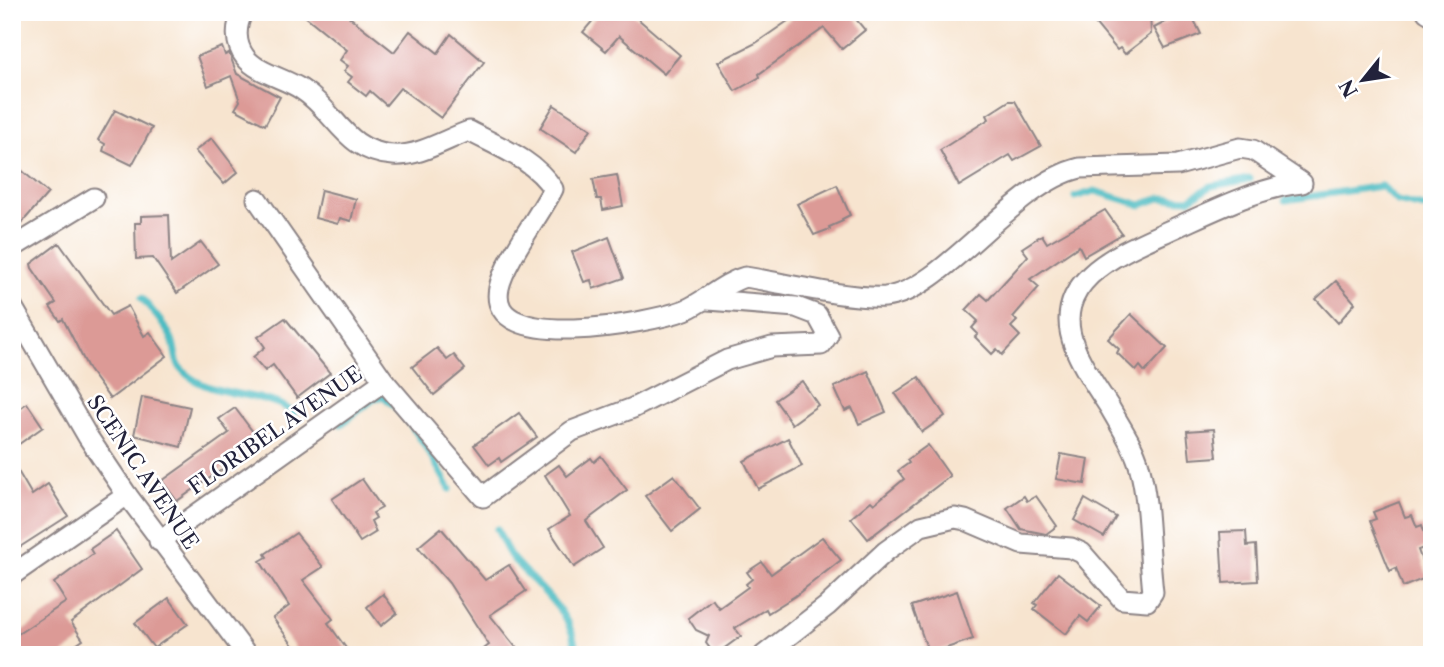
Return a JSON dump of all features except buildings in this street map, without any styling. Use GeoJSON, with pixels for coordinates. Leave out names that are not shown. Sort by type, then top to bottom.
{"type":"FeatureCollection","features":[{"type":"Feature","properties":{"kind":"street","name":"FLORIBEL AVENUE"},"geometry":{"type":"LineString","coordinates":[[243,12],[237,24],[238,42],[245,58],[302,89],[319,103],[345,135],[362,146],[395,156],[411,153],[469,131],[536,167],[546,176],[553,189],[499,286],[498,304],[503,314],[514,322],[529,327],[597,328],[639,322],[682,311],[708,300],[734,280],[746,278],[885,297],[908,290],[941,267],[1021,199],[1065,172],[1080,168],[1178,166],[1240,148],[1253,150],[1302,183],[1246,197],[1139,244],[1106,261],[1087,276],[1072,301],[1069,322],[1075,348],[1128,438],[1139,464],[1153,592],[1147,601],[1122,599],[1083,553],[1071,548],[1021,544],[955,518],[921,526],[886,551],[827,606],[764,655]]}},
{"type":"Feature","properties":{"kind":"street"},"geometry":{"type":"LineString","coordinates":[[1427,12],[1432,15]]}},
{"type":"Feature","properties":{"kind":"street"},"geometry":{"type":"LineString","coordinates":[[12,248],[94,198]]}},
{"type":"Feature","properties":{"kind":"street","name":"FLORIBEL AVENUE"},"geometry":{"type":"LineString","coordinates":[[257,199],[384,381],[483,497],[572,431],[633,408],[727,360],[772,347],[821,345],[828,334],[817,315],[796,307],[708,300]]}},
{"type":"Feature","properties":{"kind":"street","name":"SCENIC AVENUE"},"geometry":{"type":"LineString","coordinates":[[12,306],[88,437],[127,495],[247,655]]}},
{"type":"Feature","properties":{"kind":"street","name":"FLORIBEL AVENUE"},"geometry":{"type":"LineString","coordinates":[[159,541],[384,381]]}},
{"type":"Feature","properties":{"kind":"street"},"geometry":{"type":"LineString","coordinates":[[12,575],[127,495]]}},
{"type":"Feature","properties":{"kind":"waterway"},"geometry":{"type":"LineString","coordinates":[[1075,197],[1095,191],[1141,205],[1160,198],[1190,199],[1211,186],[1250,179]]}},
{"type":"Feature","properties":{"kind":"waterway"},"geometry":{"type":"LineString","coordinates":[[1286,200],[1381,186],[1397,201],[1432,209]]}},
{"type":"Feature","properties":{"kind":"waterway"},"geometry":{"type":"LineString","coordinates":[[142,298],[168,332],[178,364],[184,372],[209,387],[268,400],[294,413]]}},
{"type":"Feature","properties":{"kind":"waterway"},"geometry":{"type":"LineString","coordinates":[[341,424],[374,399],[383,396],[412,427],[450,489]]}},
{"type":"Feature","properties":{"kind":"waterway"},"geometry":{"type":"LineString","coordinates":[[497,529],[511,556],[562,614],[570,627],[576,655]]}}]}
